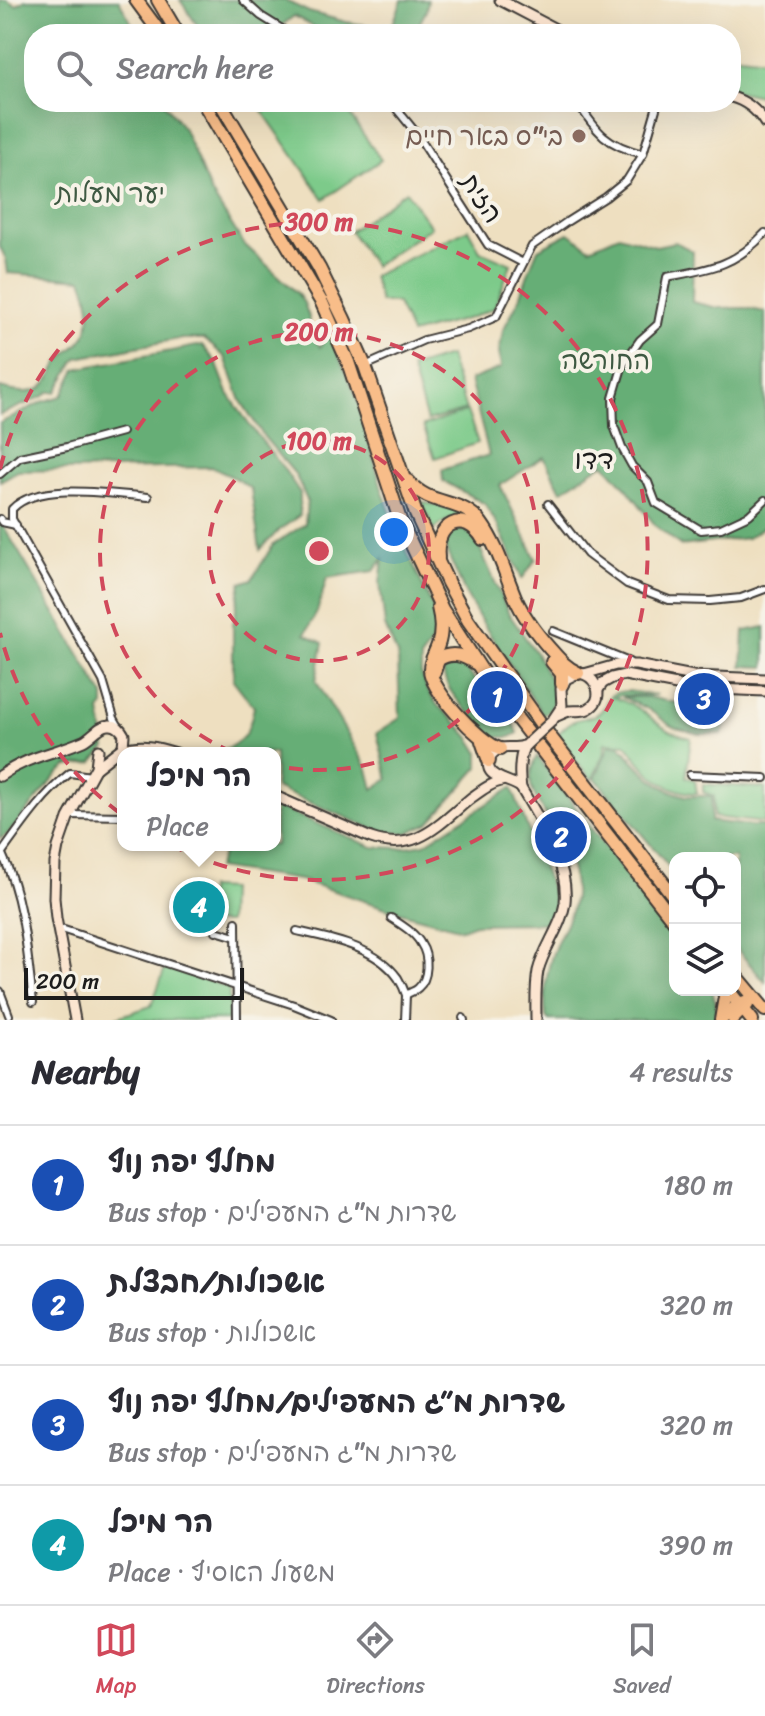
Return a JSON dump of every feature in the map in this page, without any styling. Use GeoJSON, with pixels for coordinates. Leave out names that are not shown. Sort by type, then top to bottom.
{"type":"FeatureCollection","features":[{"type":"Feature","properties":{"kind":"highway"},"geometry":{"type":"LineString","coordinates":[[136,0],[154,24]]}},
{"type":"Feature","properties":{"kind":"highway"},"geometry":{"type":"LineString","coordinates":[[158,0],[172,24]]}},
{"type":"Feature","properties":{"kind":"highway"},"geometry":{"type":"LineString","coordinates":[[209,112],[322,303],[348,362],[400,520],[442,609],[491,685],[669,914]]}},
{"type":"Feature","properties":{"kind":"highway"},"geometry":{"type":"LineString","coordinates":[[226,112],[319,268],[365,366],[416,514],[468,620],[551,738],[669,890]]}},
{"type":"Feature","properties":{"kind":"highway"},"geometry":{"type":"LineString","coordinates":[[401,472],[422,495],[462,507],[476,516],[487,531],[520,607],[533,628],[563,664],[581,673]]}},
{"type":"Feature","properties":{"kind":"highway"},"geometry":{"type":"LineString","coordinates":[[439,565],[438,544],[444,528],[463,523],[476,529],[514,611],[527,632],[560,671],[562,691]]}},
{"type":"Feature","properties":{"kind":"highway"},"geometry":{"type":"LineString","coordinates":[[432,589],[440,613],[440,631],[438,645],[430,661],[430,673],[438,691],[479,735],[492,746],[505,749]]}},
{"type":"Feature","properties":{"kind":"highway"},"geometry":{"type":"LineString","coordinates":[[438,691],[434,669],[438,660],[458,654],[477,665]]}},
{"type":"Feature","properties":{"kind":"highway"},"geometry":{"type":"LineString","coordinates":[[479,735],[490,765]]}},
{"type":"Feature","properties":{"kind":"highway"},"geometry":{"type":"LineString","coordinates":[[741,981],[765,1010]]}},
{"type":"Feature","properties":{"kind":"highway"},"geometry":{"type":"LineString","coordinates":[[721,1020],[725,996]]}},
{"type":"Feature","properties":{"kind":"highway"},"geometry":{"type":"LineString","coordinates":[[731,996],[745,1011]]}},
{"type":"Feature","properties":{"kind":"main road"},"geometry":{"type":"LineString","coordinates":[[733,1020],[755,998]]}},
{"type":"Feature","properties":{"kind":"main road"},"geometry":{"type":"LineString","coordinates":[[721,1020],[745,1011]]}},
{"type":"Feature","properties":{"kind":"street"},"geometry":{"type":"LineString","coordinates":[[243,0],[274,24]]}},
{"type":"Feature","properties":{"kind":"street"},"geometry":{"type":"LineString","coordinates":[[500,0],[546,24]]}},
{"type":"Feature","properties":{"kind":"street"},"geometry":{"type":"LineString","coordinates":[[741,101],[758,111],[765,123]]}},
{"type":"Feature","properties":{"kind":"street","name":"הזית"},"geometry":{"type":"LineString","coordinates":[[399,112],[417,134],[488,245],[523,263]]}},
{"type":"Feature","properties":{"kind":"street"},"geometry":{"type":"LineString","coordinates":[[584,112],[596,130],[613,143],[643,154]]}},
{"type":"Feature","properties":{"kind":"street"},"geometry":{"type":"LineString","coordinates":[[365,366],[424,340],[468,329],[496,317],[532,246],[627,180],[643,154],[655,112]]}},
{"type":"Feature","properties":{"kind":"street"},"geometry":{"type":"LineString","coordinates":[[765,233],[735,259],[714,268],[667,277],[658,324],[640,340],[623,364],[613,398],[614,426],[622,448],[632,466],[648,482],[656,503],[701,530],[721,528],[749,515],[765,500]]}},
{"type":"Feature","properties":{"kind":"street"},"geometry":{"type":"LineString","coordinates":[[0,474],[20,457],[122,432]]}},
{"type":"Feature","properties":{"kind":"street"},"geometry":{"type":"LineString","coordinates":[[121,747],[125,740],[114,718],[105,684],[12,519],[12,509],[18,502],[48,493],[90,491],[148,497]]}},
{"type":"Feature","properties":{"kind":"street"},"geometry":{"type":"LineString","coordinates":[[548,504],[587,554],[627,584],[669,600],[741,598],[765,589]]}},
{"type":"Feature","properties":{"kind":"street"},"geometry":{"type":"LineString","coordinates":[[0,519],[16,525]]}},
{"type":"Feature","properties":{"kind":"street"},"geometry":{"type":"LineString","coordinates":[[553,631],[636,665],[693,676],[765,679]]}},
{"type":"Feature","properties":{"kind":"street"},"geometry":{"type":"LineString","coordinates":[[600,651],[605,658],[602,669]]}},
{"type":"Feature","properties":{"kind":"street"},"geometry":{"type":"LineString","coordinates":[[554,719],[562,706],[562,691],[571,675],[616,665],[636,665]]}},
{"type":"Feature","properties":{"kind":"street"},"geometry":{"type":"LineString","coordinates":[[521,788],[521,754],[525,746],[554,719],[593,705],[598,696],[594,679],[581,673]]}},
{"type":"Feature","properties":{"kind":"street"},"geometry":{"type":"LineString","coordinates":[[598,690],[607,680],[625,675],[692,688],[765,691]]}},
{"type":"Feature","properties":{"kind":"street"},"geometry":{"type":"LineString","coordinates":[[562,691],[567,706],[577,710]]}},
{"type":"Feature","properties":{"kind":"street"},"geometry":{"type":"LineString","coordinates":[[0,776],[36,756],[89,738],[106,723],[109,700]]}},
{"type":"Feature","properties":{"kind":"street"},"geometry":{"type":"LineString","coordinates":[[99,729],[110,725],[120,728],[156,747]]}},
{"type":"Feature","properties":{"kind":"street"},"geometry":{"type":"LineString","coordinates":[[93,774],[98,760],[95,740],[99,729]]}},
{"type":"Feature","properties":{"kind":"street"},"geometry":{"type":"LineString","coordinates":[[75,744],[85,743],[105,754],[117,752]]}},
{"type":"Feature","properties":{"kind":"street"},"geometry":{"type":"LineString","coordinates":[[484,788],[495,751],[525,746]]}},
{"type":"Feature","properties":{"kind":"street"},"geometry":{"type":"LineString","coordinates":[[281,799],[380,842],[414,840],[429,833],[484,788],[515,777],[521,766],[516,751],[505,749]]}},
{"type":"Feature","properties":{"kind":"street"},"geometry":{"type":"LineString","coordinates":[[75,1020],[54,898],[55,863],[62,833],[93,774],[103,761],[117,753]]}},
{"type":"Feature","properties":{"kind":"street"},"geometry":{"type":"LineString","coordinates":[[490,765],[496,777],[521,788],[557,854],[564,877],[565,903],[539,968],[536,1020]]}},
{"type":"Feature","properties":{"kind":"street"},"geometry":{"type":"LineString","coordinates":[[33,1002],[19,901],[12,875],[1,856],[56,784],[70,773],[93,774]]}},
{"type":"Feature","properties":{"kind":"street"},"geometry":{"type":"LineString","coordinates":[[690,775],[765,778]]}},
{"type":"Feature","properties":{"kind":"street"},"geometry":{"type":"LineString","coordinates":[[70,815],[117,816]]}},
{"type":"Feature","properties":{"kind":"street"},"geometry":{"type":"LineString","coordinates":[[391,918],[422,945],[426,956],[424,981],[419,988],[406,995]]}},
{"type":"Feature","properties":{"kind":"street"},"geometry":{"type":"LineString","coordinates":[[236,922],[237,1020]]}},
{"type":"Feature","properties":{"kind":"street"},"geometry":{"type":"LineString","coordinates":[[58,928],[312,1011],[331,1020]]}},
{"type":"Feature","properties":{"kind":"street"},"geometry":{"type":"LineString","coordinates":[[216,931],[236,937]]}},
{"type":"Feature","properties":{"kind":"street"},"geometry":{"type":"LineString","coordinates":[[297,931],[342,942],[382,961],[398,978],[406,995],[405,1020]]}},
{"type":"Feature","properties":{"kind":"street"},"geometry":{"type":"LineString","coordinates":[[0,991],[9,1015]]}},
{"type":"Feature","properties":{"kind":"green space","name":"יער מעלות"},"geometry":{"type":"Polygon","coordinates":[[[0,0],[16,5],[26,0],[119,0],[132,24],[24,24],[24,112],[171,112],[184,129],[210,191],[244,244],[304,303],[309,317],[308,328],[320,347],[325,337],[316,303],[357,398],[382,489],[397,530],[434,610],[436,635],[421,658],[421,673],[427,690],[479,752],[479,767],[429,823],[407,833],[381,832],[281,790],[281,747],[230,747],[243,738],[254,707],[233,680],[233,625],[241,583],[252,579],[273,545],[305,524],[307,500],[295,474],[264,437],[241,401],[225,357],[204,339],[179,339],[77,358],[56,392],[48,392],[0,415],[0,388],[23,392],[41,388],[62,358],[83,337],[90,313],[82,279],[8,273],[0,247],[0,0]],[[383,559],[374,571],[327,578],[317,612],[305,634],[323,643],[316,681],[368,769],[373,789],[388,779],[377,733],[400,718],[398,657],[385,626],[380,583],[383,559]]]}},
{"type":"Feature","properties":{"kind":"green space"},"geometry":{"type":"Polygon","coordinates":[[[180,0],[284,0],[309,12],[359,24],[309,24],[294,16],[284,24],[196,24],[180,0]]]}},
{"type":"Feature","properties":{"kind":"green space"},"geometry":{"type":"Polygon","coordinates":[[[402,0],[428,0],[419,24],[393,24],[402,0]]]}},
{"type":"Feature","properties":{"kind":"green space"},"geometry":{"type":"Polygon","coordinates":[[[741,56],[765,59],[765,97],[741,92],[741,56]]]}},
{"type":"Feature","properties":{"kind":"green space"},"geometry":{"type":"Polygon","coordinates":[[[263,112],[348,112],[381,160],[324,199],[263,112]]]}},
{"type":"Feature","properties":{"kind":"green space"},"geometry":{"type":"Polygon","coordinates":[[[406,191],[431,227],[374,266],[350,231],[406,191]]]}},
{"type":"Feature","properties":{"kind":"green space"},"geometry":{"type":"Polygon","coordinates":[[[468,229],[480,251],[511,264],[494,308],[411,334],[397,303],[380,302],[373,276],[468,229]]]}},
{"type":"Feature","properties":{"kind":"green space","name":"החורשה"},"geometry":{"type":"Polygon","coordinates":[[[569,233],[590,248],[619,235],[656,246],[675,242],[693,251],[692,302],[718,308],[765,312],[765,526],[747,538],[681,546],[656,526],[604,463],[561,491],[544,457],[500,485],[536,559],[522,579],[485,504],[443,481],[442,470],[489,455],[470,380],[501,368],[499,352],[503,330],[520,298],[538,249],[569,233]]]}},
{"type":"Feature","properties":{"kind":"green space"},"geometry":{"type":"Polygon","coordinates":[[[202,345],[216,362],[228,393],[300,493],[300,515],[278,531],[260,550],[251,489],[211,467],[18,471],[0,481],[0,423],[42,402],[62,396],[76,369],[202,345]]]}},
{"type":"Feature","properties":{"kind":"green space"},"geometry":{"type":"Polygon","coordinates":[[[449,356],[466,410],[427,421],[411,368],[449,356]]]}},
{"type":"Feature","properties":{"kind":"green space"},"geometry":{"type":"Polygon","coordinates":[[[467,411],[478,443],[435,458],[423,426],[467,411]]]}},
{"type":"Feature","properties":{"kind":"green space"},"geometry":{"type":"Polygon","coordinates":[[[422,502],[458,510],[471,518],[451,519],[434,530],[422,502]]]}},
{"type":"Feature","properties":{"kind":"green space"},"geometry":{"type":"Polygon","coordinates":[[[0,520],[104,696],[104,706],[100,711],[106,748],[92,763],[68,766],[58,774],[9,833],[0,839],[0,520]]]}},
{"type":"Feature","properties":{"kind":"green space"},"geometry":{"type":"Polygon","coordinates":[[[456,529],[467,531],[476,539],[509,614],[552,683],[553,703],[543,715],[465,593],[445,546],[448,535],[456,529]]]}},
{"type":"Feature","properties":{"kind":"green space"},"geometry":{"type":"Polygon","coordinates":[[[765,627],[765,667],[742,666],[744,631],[765,627]]]}},
{"type":"Feature","properties":{"kind":"green space"},"geometry":{"type":"Polygon","coordinates":[[[451,663],[464,667],[518,733],[510,737],[493,737],[470,714],[454,696],[444,677],[443,668],[451,663]]]}},
{"type":"Feature","properties":{"kind":"green space"},"geometry":{"type":"Polygon","coordinates":[[[628,691],[657,695],[614,697],[636,707],[669,730],[691,738],[686,777],[695,780],[697,793],[669,787],[661,782],[648,772],[626,744],[605,743],[592,780],[556,736],[573,721],[600,712],[612,694],[628,691]]]}},
{"type":"Feature","properties":{"kind":"green space"},"geometry":{"type":"Polygon","coordinates":[[[622,697],[648,697],[730,714],[722,734],[699,734],[676,728],[648,709],[622,697]]]}},
{"type":"Feature","properties":{"kind":"green space"},"geometry":{"type":"Polygon","coordinates":[[[608,744],[621,746],[649,777],[675,793],[712,796],[711,821],[765,826],[765,982],[741,954],[741,852],[669,852],[669,867],[595,778],[608,744]]]}},
{"type":"Feature","properties":{"kind":"green space"},"geometry":{"type":"Polygon","coordinates":[[[537,756],[669,932],[669,996],[714,996],[715,1020],[549,1020],[546,1017],[548,971],[571,910],[574,887],[567,855],[535,797],[531,774],[537,756]]]}},
{"type":"Feature","properties":{"kind":"green space"},"geometry":{"type":"Polygon","coordinates":[[[703,784],[765,788],[765,823],[714,817],[714,796],[703,792],[703,784]]]}},
{"type":"Feature","properties":{"kind":"green space"},"geometry":{"type":"Polygon","coordinates":[[[512,788],[557,904],[550,923],[475,924],[462,929],[300,880],[217,868],[224,851],[281,851],[281,809],[373,847],[401,848],[424,844],[512,788]]]}},
{"type":"Feature","properties":{"kind":"green space"},"geometry":{"type":"Polygon","coordinates":[[[208,888],[229,889],[228,923],[207,922],[208,888]]]}},
{"type":"Feature","properties":{"kind":"green space"},"geometry":{"type":"Polygon","coordinates":[[[166,966],[229,988],[229,1020],[109,1020],[151,1006],[166,966]]]}},
{"type":"Feature","properties":{"kind":"place","name":"בי\"ס באר חיים"},"geometry":{"type":"Point","coordinates":[579,136]}},
{"type":"Feature","properties":{"kind":"place","name":"מחלף יפה נוף"},"geometry":{"type":"Point","coordinates":[497,697]}},
{"type":"Feature","properties":{"kind":"place","name":"שדרות מ״ג המעפילים/מחלף יפה נוף"},"geometry":{"type":"Point","coordinates":[704,699]}},
{"type":"Feature","properties":{"kind":"place","name":"אשכולות/חבצלת"},"geometry":{"type":"Point","coordinates":[561,837]}},
{"type":"Feature","properties":{"kind":"place","name":"הר מיכל"},"geometry":{"type":"Point","coordinates":[199,907]}},
{"type":"Feature","properties":{"kind":"district","name":"דדו"},"geometry":{"type":"Point","coordinates":[594,459]}}]}
